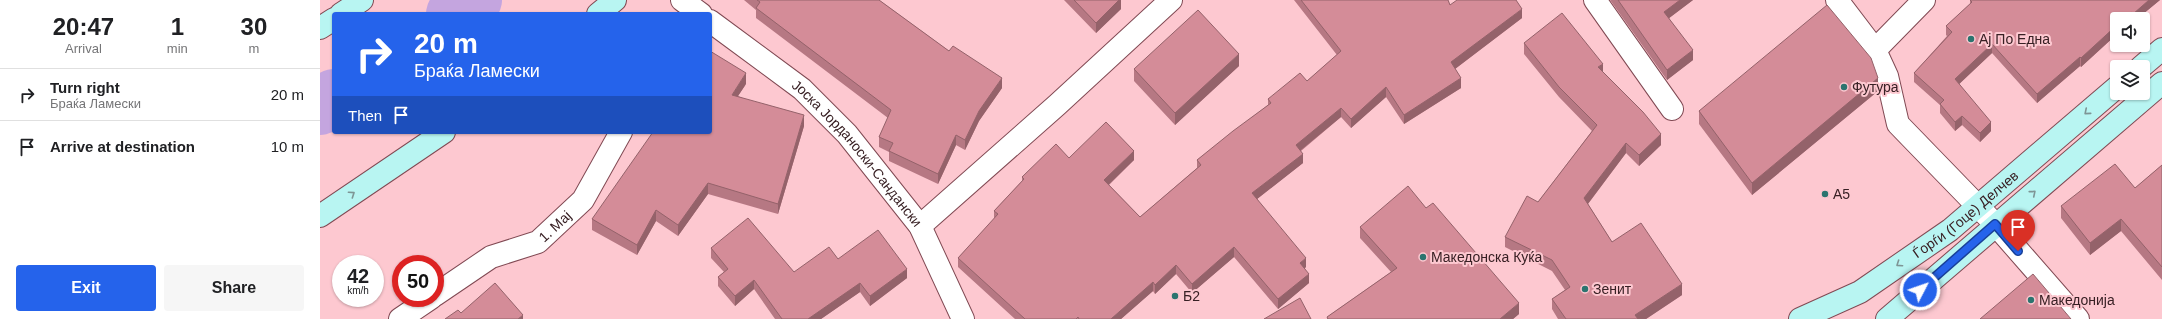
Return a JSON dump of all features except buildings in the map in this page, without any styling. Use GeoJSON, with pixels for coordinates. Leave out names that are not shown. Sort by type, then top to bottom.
{"type":"FeatureCollection","features":[{"type":"Feature","properties":{"kind":"main road"},"geometry":{"type":"LineString","coordinates":[[344,12],[362,0]]}},
{"type":"Feature","properties":{"kind":"main road"},"geometry":{"type":"LineString","coordinates":[[600,12],[614,0]]}},
{"type":"Feature","properties":{"kind":"main road"},"geometry":{"type":"LineString","coordinates":[[320,28],[332,20]]}},
{"type":"Feature","properties":{"kind":"main road"},"geometry":{"type":"LineString","coordinates":[[2149,60],[2162,49]]}},
{"type":"Feature","properties":{"kind":"main road","name":"Ѓорѓи (Гоце) Делчев"},"geometry":{"type":"LineString","coordinates":[[1886,319],[1995,224],[2162,83]]}},
{"type":"Feature","properties":{"kind":"main road","name":"Ѓорѓи (Гоце) Делчев"},"geometry":{"type":"LineString","coordinates":[[1800,319],[1860,292],[1950,230],[1976,205],[2110,93]]}},
{"type":"Feature","properties":{"kind":"main road"},"geometry":{"type":"LineString","coordinates":[[320,216],[441,134]]}},
{"type":"Feature","properties":{"kind":"street"},"geometry":{"type":"LineString","coordinates":[[920,226],[1057,105],[1171,0]]}},
{"type":"Feature","properties":{"kind":"street"},"geometry":{"type":"LineString","coordinates":[[1595,0],[1672,109]]}},
{"type":"Feature","properties":{"kind":"street"},"geometry":{"type":"LineString","coordinates":[[1837,0],[1875,50],[1887,76],[1898,124],[1995,224],[2078,319]]}},
{"type":"Feature","properties":{"kind":"street"},"geometry":{"type":"LineString","coordinates":[[1875,50],[1924,0]]}},
{"type":"Feature","properties":{"kind":"street","name":"Јоска Јорданоски-Сандански"},"geometry":{"type":"LineString","coordinates":[[712,22],[802,89],[847,134],[920,226],[963,319]]}},
{"type":"Feature","properties":{"kind":"street","name":"1. Мај"},"geometry":{"type":"LineString","coordinates":[[444,289],[491,257],[538,242],[583,200],[620,134]]}},
{"type":"Feature","properties":{"kind":"street"},"geometry":{"type":"LineString","coordinates":[[400,319],[418,307]]}},
{"type":"Feature","properties":{"kind":"waterway"},"geometry":{"type":"LineString","coordinates":[[457,12],[474,0]]}},
{"type":"Feature","properties":{"kind":"waterway"},"geometry":{"type":"LineString","coordinates":[[320,107],[332,98]]}},
{"type":"Feature","properties":{"kind":"place","name":"Ај По Една"},"geometry":{"type":"Point","coordinates":[1971,39]}},
{"type":"Feature","properties":{"kind":"place","name":"Футура"},"geometry":{"type":"Point","coordinates":[1844,87]}},
{"type":"Feature","properties":{"kind":"place","name":"А5"},"geometry":{"type":"Point","coordinates":[1825,194]}},
{"type":"Feature","properties":{"kind":"place","name":"Македонска Куќа"},"geometry":{"type":"Point","coordinates":[1423,257]}},
{"type":"Feature","properties":{"kind":"place","name":"Зенит"},"geometry":{"type":"Point","coordinates":[1585,289]}},
{"type":"Feature","properties":{"kind":"place","name":"Б2"},"geometry":{"type":"Point","coordinates":[1175,296]}},
{"type":"Feature","properties":{"kind":"place","name":"Македонија"},"geometry":{"type":"Point","coordinates":[2031,300]}},
{"type":"Feature","properties":{"kind":"route"},"geometry":{"type":"LineString","coordinates":[[1920,290],[1995,224],[2018,251]]}}]}
